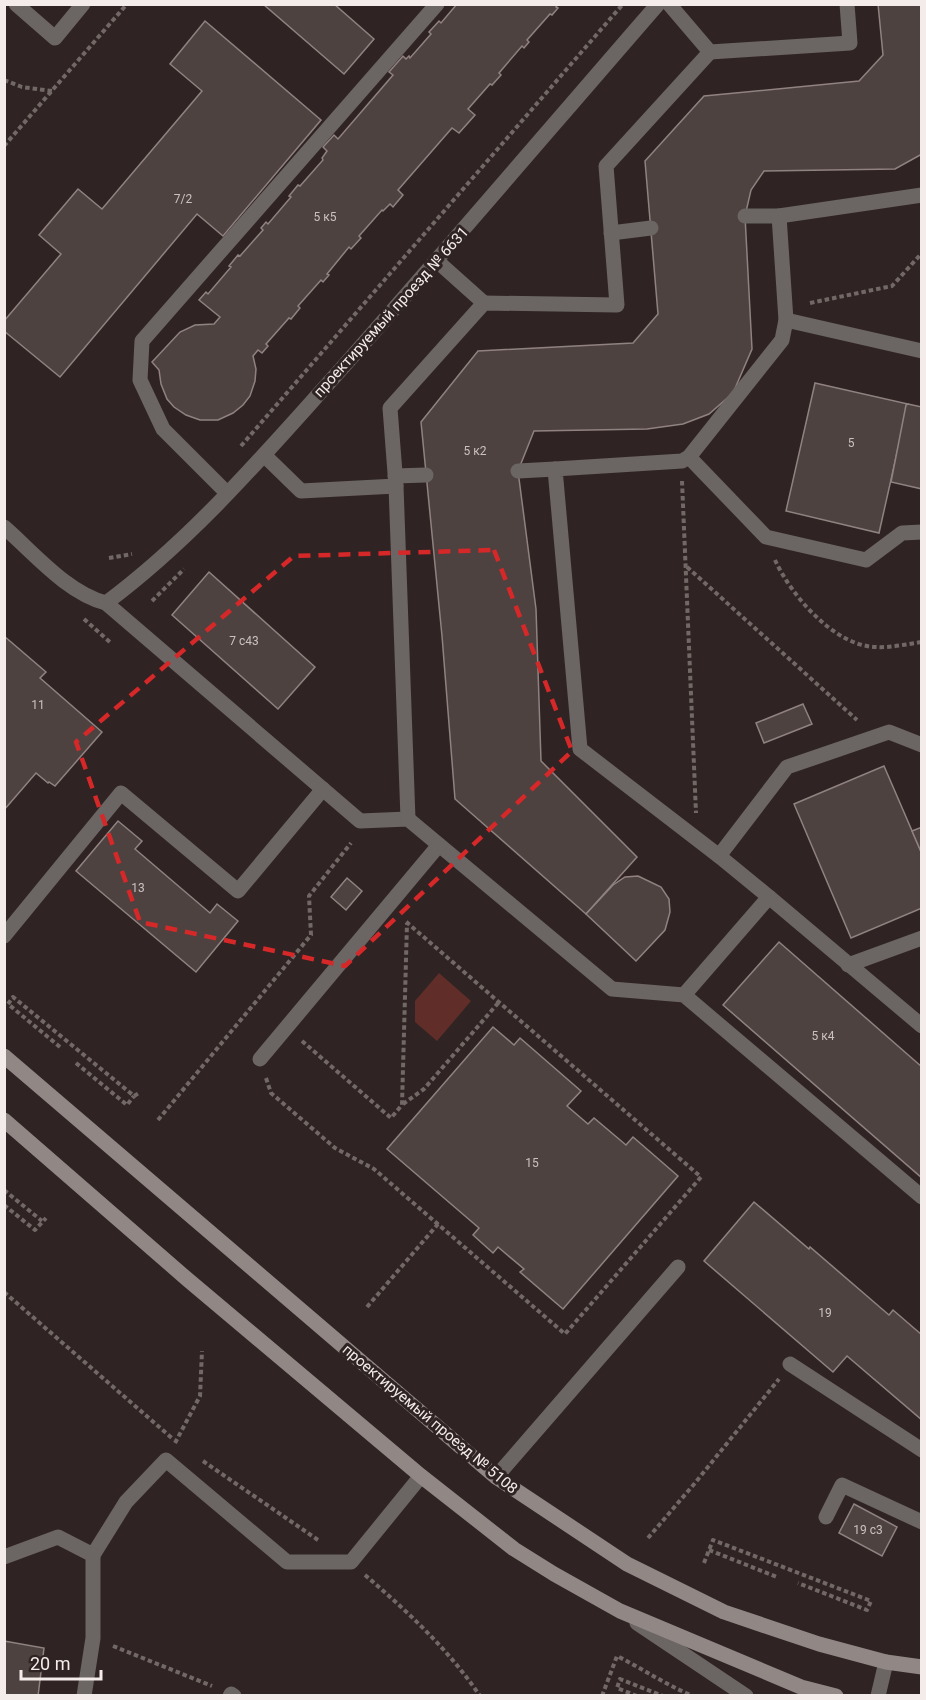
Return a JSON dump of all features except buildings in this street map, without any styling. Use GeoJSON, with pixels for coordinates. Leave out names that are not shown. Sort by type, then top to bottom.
{"type":"FeatureCollection","features":[{"type":"Feature","properties":{"kind":"main road","name":"проектируемый проезд № 5108"},"geometry":{"type":"LineString","coordinates":[[4,1056],[496,1477],[627,1564],[724,1612],[819,1644],[886,1662],[921,1667]]}},
{"type":"Feature","properties":{"kind":"main road"},"geometry":{"type":"LineString","coordinates":[[4,1120],[187,1279],[421,1476],[514,1549],[620,1611],[801,1688],[836,1695]]}},
{"type":"Feature","properties":{"kind":"street"},"geometry":{"type":"LineString","coordinates":[[16,4],[55,38],[83,4]]}},
{"type":"Feature","properties":{"kind":"street"},"geometry":{"type":"LineString","coordinates":[[227,493],[163,429],[140,380],[142,341],[437,4]]}},
{"type":"Feature","properties":{"kind":"street","name":"проектируемый проезд № 6631"},"geometry":{"type":"LineString","coordinates":[[106,603],[132,584],[195,527],[264,455],[437,261],[658,4]]}},
{"type":"Feature","properties":{"kind":"street"},"geometry":{"type":"LineString","coordinates":[[669,4],[710,52]]}},
{"type":"Feature","properties":{"kind":"street"},"geometry":{"type":"LineString","coordinates":[[437,261],[484,303],[617,305],[606,166],[710,52],[850,43],[847,4]]}},
{"type":"Feature","properties":{"kind":"street"},"geometry":{"type":"LineString","coordinates":[[745,216],[779,216],[921,195]]}},
{"type":"Feature","properties":{"kind":"street"},"geometry":{"type":"LineString","coordinates":[[518,471],[685,459],[782,340],[785,314],[779,216]]}},
{"type":"Feature","properties":{"kind":"street"},"geometry":{"type":"LineString","coordinates":[[611,233],[651,228]]}},
{"type":"Feature","properties":{"kind":"street"},"geometry":{"type":"LineString","coordinates":[[408,819],[395,481],[390,408],[484,303]]}},
{"type":"Feature","properties":{"kind":"street"},"geometry":{"type":"LineString","coordinates":[[785,314],[921,351]]}},
{"type":"Feature","properties":{"kind":"street"},"geometry":{"type":"LineString","coordinates":[[264,455],[301,491],[395,481],[426,475]]}},
{"type":"Feature","properties":{"kind":"street"},"geometry":{"type":"LineString","coordinates":[[685,459],[766,537],[866,560],[902,533],[921,532]]}},
{"type":"Feature","properties":{"kind":"street"},"geometry":{"type":"LineString","coordinates":[[555,469],[580,749],[719,856],[921,1026]]}},
{"type":"Feature","properties":{"kind":"street"},"geometry":{"type":"LineString","coordinates":[[4,527],[72,587],[93,600],[106,603],[360,821],[408,819],[612,989],[684,995],[921,1197]]}},
{"type":"Feature","properties":{"kind":"street"},"geometry":{"type":"LineString","coordinates":[[719,856],[787,767],[889,732],[921,745]]}},
{"type":"Feature","properties":{"kind":"street"},"geometry":{"type":"LineString","coordinates":[[5,933],[120,793],[238,891],[323,789]]}},
{"type":"Feature","properties":{"kind":"street"},"geometry":{"type":"LineString","coordinates":[[260,1059],[439,844]]}},
{"type":"Feature","properties":{"kind":"street"},"geometry":{"type":"LineString","coordinates":[[684,995],[769,897]]}},
{"type":"Feature","properties":{"kind":"street"},"geometry":{"type":"LineString","coordinates":[[848,965],[921,938]]}},
{"type":"Feature","properties":{"kind":"street"},"geometry":{"type":"LineString","coordinates":[[496,1477],[678,1267]]}},
{"type":"Feature","properties":{"kind":"street"},"geometry":{"type":"LineString","coordinates":[[790,1364],[921,1450]]}},
{"type":"Feature","properties":{"kind":"street"},"geometry":{"type":"LineString","coordinates":[[84,1695],[93,1638],[93,1555],[126,1502],[166,1460],[287,1562],[351,1562],[421,1476]]}},
{"type":"Feature","properties":{"kind":"street"},"geometry":{"type":"LineString","coordinates":[[826,1517],[842,1485],[921,1522]]}},
{"type":"Feature","properties":{"kind":"street"},"geometry":{"type":"LineString","coordinates":[[4,1557],[58,1537],[93,1555]]}},
{"type":"Feature","properties":{"kind":"street"},"geometry":{"type":"LineString","coordinates":[[620,1611],[746,1695]]}},
{"type":"Feature","properties":{"kind":"street"},"geometry":{"type":"LineString","coordinates":[[878,1695],[886,1662]]}},
{"type":"Feature","properties":{"kind":"path"},"geometry":{"type":"LineString","coordinates":[[4,146],[127,4]]}},
{"type":"Feature","properties":{"kind":"path"},"geometry":{"type":"LineString","coordinates":[[236,451],[623,4]]}},
{"type":"Feature","properties":{"kind":"path"},"geometry":{"type":"LineString","coordinates":[[4,80],[22,87],[52,91]]}},
{"type":"Feature","properties":{"kind":"path"},"geometry":{"type":"LineString","coordinates":[[785,314],[892,286],[921,253]]}},
{"type":"Feature","properties":{"kind":"path"},"geometry":{"type":"LineString","coordinates":[[685,459],[686,566],[697,840]]}},
{"type":"Feature","properties":{"kind":"path"},"geometry":{"type":"LineString","coordinates":[[766,537],[777,563],[790,584],[812,612],[836,634],[858,644],[876,647],[921,642]]}},
{"type":"Feature","properties":{"kind":"path"},"geometry":{"type":"LineString","coordinates":[[109,558],[135,554]]}},
{"type":"Feature","properties":{"kind":"path"},"geometry":{"type":"LineString","coordinates":[[686,566],[875,736]]}},
{"type":"Feature","properties":{"kind":"path"},"geometry":{"type":"LineString","coordinates":[[158,1120],[311,935],[309,896],[351,843]]}},
{"type":"Feature","properties":{"kind":"path"},"geometry":{"type":"LineString","coordinates":[[260,1059],[271,1093],[335,1148],[374,1169],[565,1334],[701,1177],[387,906]]}},
{"type":"Feature","properties":{"kind":"path"},"geometry":{"type":"LineString","coordinates":[[402,1105],[406,922]]}},
{"type":"Feature","properties":{"kind":"path"},"geometry":{"type":"LineString","coordinates":[[60,1047],[8,1004],[13,997],[134,1096]]}},
{"type":"Feature","properties":{"kind":"path"},"geometry":{"type":"LineString","coordinates":[[286,1027],[391,1118],[402,1105],[424,1089],[499,1002]]}},
{"type":"Feature","properties":{"kind":"path"},"geometry":{"type":"LineString","coordinates":[[76,1063],[127,1105],[139,1093]]}},
{"type":"Feature","properties":{"kind":"path"},"geometry":{"type":"LineString","coordinates":[[4,1190],[44,1220],[35,1230],[4,1205]]}},
{"type":"Feature","properties":{"kind":"path"},"geometry":{"type":"LineString","coordinates":[[367,1307],[438,1224]]}},
{"type":"Feature","properties":{"kind":"path"},"geometry":{"type":"LineString","coordinates":[[4,1292],[176,1442]]}},
{"type":"Feature","properties":{"kind":"path"},"geometry":{"type":"LineString","coordinates":[[166,1460],[200,1396],[202,1351]]}},
{"type":"Feature","properties":{"kind":"path"},"geometry":{"type":"LineString","coordinates":[[648,1538],[696,1483],[790,1364]]}},
{"type":"Feature","properties":{"kind":"path"},"geometry":{"type":"LineString","coordinates":[[195,1456],[322,1542]]}},
{"type":"Feature","properties":{"kind":"path"},"geometry":{"type":"LineString","coordinates":[[704,1563],[713,1540],[871,1601],[867,1610],[798,1583]]}},
{"type":"Feature","properties":{"kind":"path"},"geometry":{"type":"LineString","coordinates":[[709,1550],[777,1577]]}},
{"type":"Feature","properties":{"kind":"path"},"geometry":{"type":"LineString","coordinates":[[351,1562],[409,1613],[468,1678],[480,1695]]}},
{"type":"Feature","properties":{"kind":"path"},"geometry":{"type":"LineString","coordinates":[[93,1638],[232,1695]]}},
{"type":"Feature","properties":{"kind":"path"},"geometry":{"type":"LineString","coordinates":[[602,1695],[617,1656],[672,1688],[693,1695]]}},
{"type":"Feature","properties":{"kind":"path"},"geometry":{"type":"LineString","coordinates":[[638,1695],[617,1688],[620,1679],[663,1695]]}},
{"type":"Feature","properties":{"kind":"highlighted area"},"geometry":{"type":"Polygon","coordinates":[[[494,550],[572,751],[345,966],[140,922],[76,742],[294,556],[494,550]]]}},
{"type":"Feature","properties":{"kind":"shaded area"},"geometry":{"type":"Polygon","coordinates":[[[439,973],[471,1001],[437,1041],[415,1022],[415,1001],[439,973]]]}}]}
